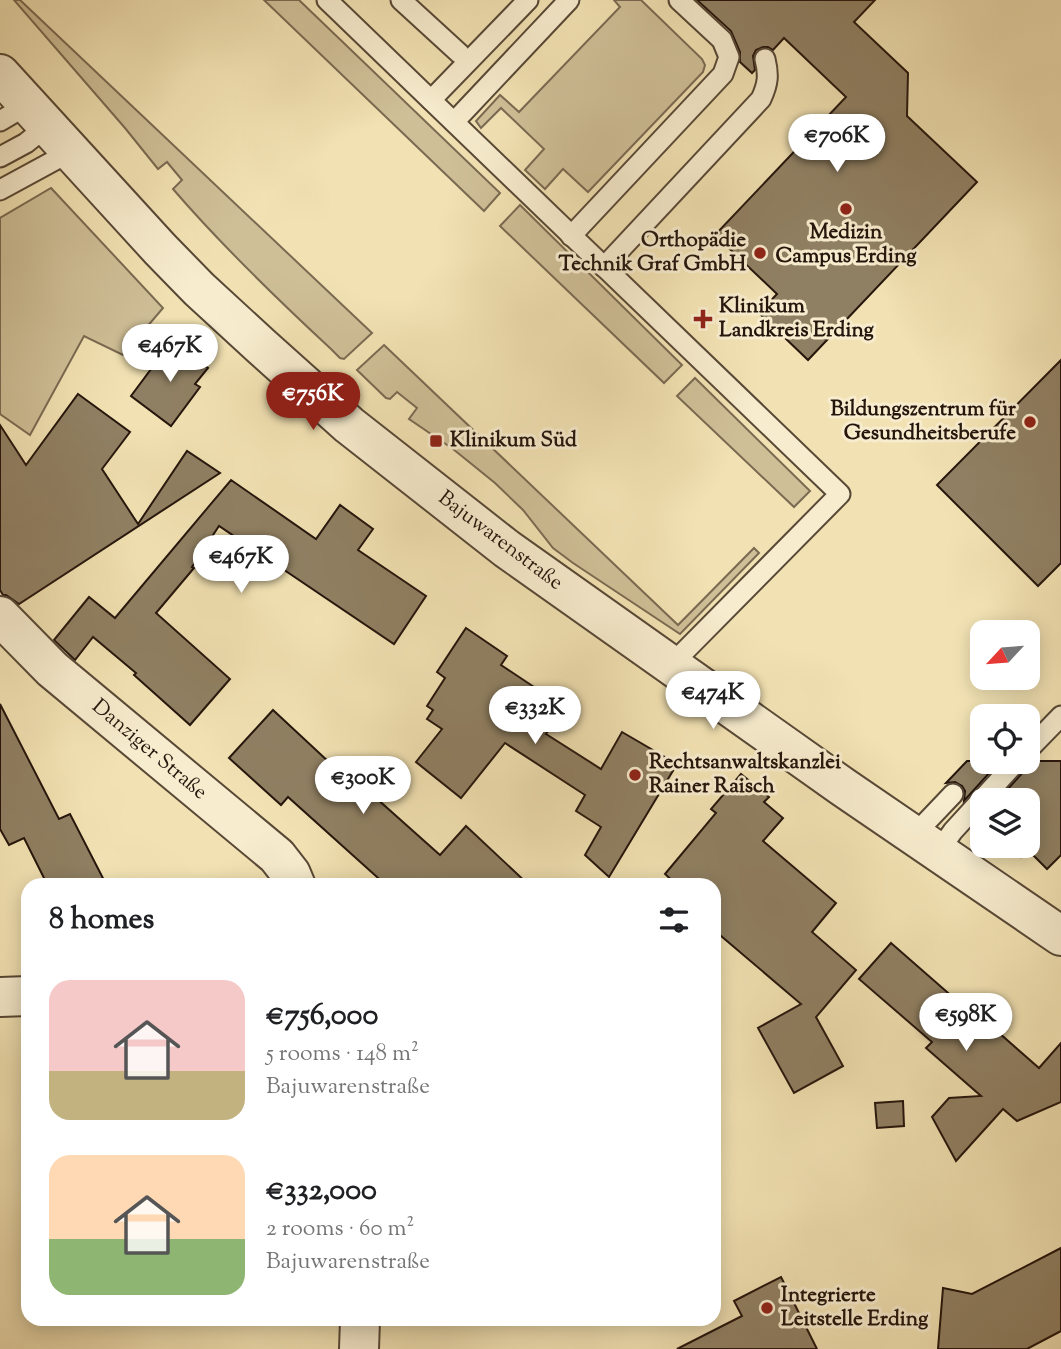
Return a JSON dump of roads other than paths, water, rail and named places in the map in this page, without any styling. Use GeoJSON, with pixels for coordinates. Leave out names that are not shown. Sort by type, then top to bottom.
{"type":"FeatureCollection","features":[{"type":"Feature","properties":{"kind":"street","name":"Bajuwarenstraße"},"geometry":{"type":"LineString","coordinates":[[21,106],[199,289],[349,425],[498,542],[926,844],[1059,931]]}},
{"type":"Feature","properties":{"kind":"street","name":"Danziger Straße"},"geometry":{"type":"LineString","coordinates":[[0,616],[52,669],[277,856],[293,878]]}},
{"type":"Feature","properties":{"kind":"street"},"geometry":{"type":"LineString","coordinates":[[0,997],[21,996]]}},
{"type":"Feature","properties":{"kind":"street"},"geometry":{"type":"LineString","coordinates":[[359,1349],[360,1326]]}},
{"type":"Feature","properties":{"kind":"lane"},"geometry":{"type":"LineString","coordinates":[[327,0],[840,495],[671,665]]}},
{"type":"Feature","properties":{"kind":"lane"},"geometry":{"type":"LineString","coordinates":[[401,0],[460,54]]}},
{"type":"Feature","properties":{"kind":"lane"},"geometry":{"type":"LineString","coordinates":[[431,100],[528,0]]}},
{"type":"Feature","properties":{"kind":"lane"},"geometry":{"type":"LineString","coordinates":[[454,122],[569,0]]}},
{"type":"Feature","properties":{"kind":"lane"},"geometry":{"type":"LineString","coordinates":[[571,236],[723,74],[729,57],[722,40],[679,0]]}},
{"type":"Feature","properties":{"kind":"lane"},"geometry":{"type":"LineString","coordinates":[[604,267],[761,99],[768,85],[765,59]]}},
{"type":"Feature","properties":{"kind":"lane"},"geometry":{"type":"LineString","coordinates":[[0,157],[26,144],[21,106]]}},
{"type":"Feature","properties":{"kind":"lane"},"geometry":{"type":"LineString","coordinates":[[0,190],[21,106]]}},
{"type":"Feature","properties":{"kind":"lane"},"geometry":{"type":"LineString","coordinates":[[1040,738],[1061,716]]}},
{"type":"Feature","properties":{"kind":"lane"},"geometry":{"type":"LineString","coordinates":[[926,844],[953,831],[1005,774]]}},
{"type":"Feature","properties":{"kind":"lane"},"geometry":{"type":"LineString","coordinates":[[926,844],[953,794]]}},
{"type":"Feature","properties":{"kind":"place","name":"Medizin Campus Erding"},"geometry":{"type":"Point","coordinates":[846,209]}},
{"type":"Feature","properties":{"kind":"place","name":"Orthopädie Technik Graf GmbH"},"geometry":{"type":"Point","coordinates":[760,253]}},
{"type":"Feature","properties":{"kind":"place","name":"Klinikum Landkreis Erding"},"geometry":{"type":"Point","coordinates":[703,319]}},
{"type":"Feature","properties":{"kind":"place","name":"Bildungszentrum für Gesundheitsberufe"},"geometry":{"type":"Point","coordinates":[1030,422]}},
{"type":"Feature","properties":{"kind":"place","name":"Klinikum Süd"},"geometry":{"type":"Point","coordinates":[436,441]}},
{"type":"Feature","properties":{"kind":"place","name":"Rechtsanwaltskanzlei Rainer Raisch"},"geometry":{"type":"Point","coordinates":[635,775]}},
{"type":"Feature","properties":{"kind":"place","name":"Integrierte Leitstelle Erding"},"geometry":{"type":"Point","coordinates":[767,1308]}}]}
